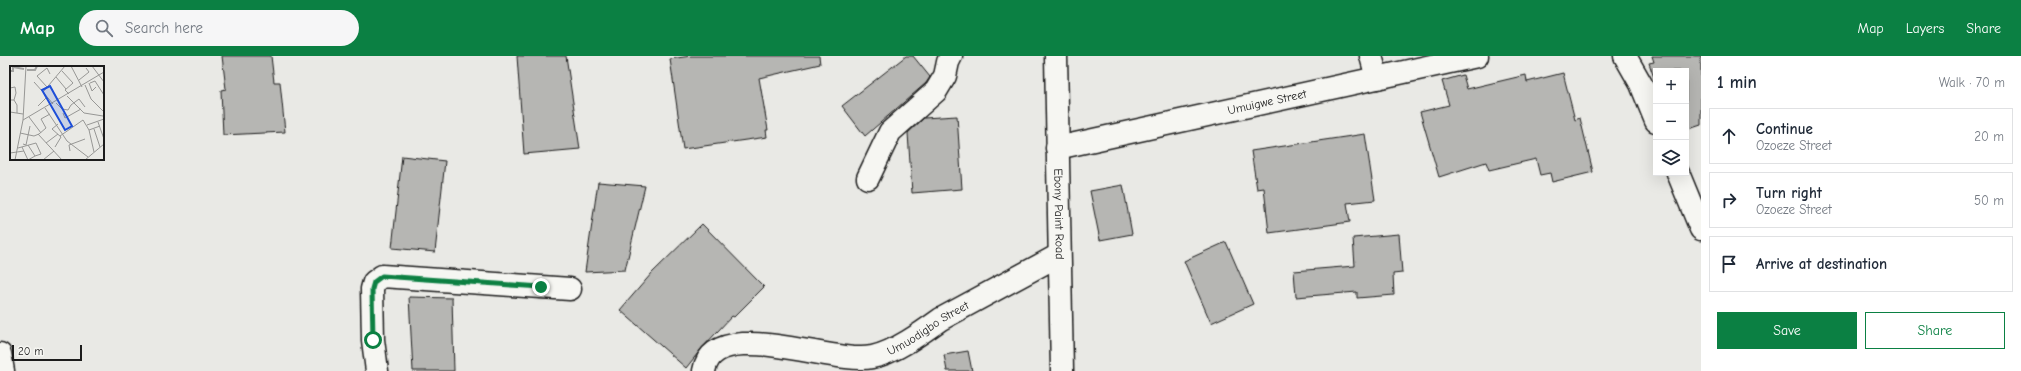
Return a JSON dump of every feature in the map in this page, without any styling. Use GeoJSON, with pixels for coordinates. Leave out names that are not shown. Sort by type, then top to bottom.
{"type":"FeatureCollection","features":[{"type":"Feature","properties":{"kind":"street"},"geometry":{"type":"LineString","coordinates":[[868,178],[890,132],[936,91],[945,76],[951,56]]}},
{"type":"Feature","properties":{"kind":"street","name":"Ebony Paint Road"},"geometry":{"type":"LineString","coordinates":[[1056,56],[1062,371]]}},
{"type":"Feature","properties":{"kind":"street"},"geometry":{"type":"LineString","coordinates":[[1371,56],[1377,78]]}},
{"type":"Feature","properties":{"kind":"street","name":"Umuigwe Street"},"geometry":{"type":"LineString","coordinates":[[1057,148],[1477,56]]}},
{"type":"Feature","properties":{"kind":"street"},"geometry":{"type":"LineString","coordinates":[[1625,56],[1640,84],[1653,114]]}},
{"type":"Feature","properties":{"kind":"street"},"geometry":{"type":"LineString","coordinates":[[1679,176],[1701,229]]}},
{"type":"Feature","properties":{"kind":"street","name":"Umuodigbo Street"},"geometry":{"type":"LineString","coordinates":[[704,371],[705,365],[722,347],[745,343],[843,357],[873,357],[903,343],[926,330],[941,319],[1059,255]]}},
{"type":"Feature","properties":{"kind":"street"},"geometry":{"type":"LineString","coordinates":[[377,371],[373,340],[372,289],[374,282],[382,276],[570,289]]}},
{"type":"Feature","properties":{"kind":"street"},"geometry":{"type":"LineString","coordinates":[[0,354],[3,371]]}},
{"type":"Feature","properties":{"kind":"building"},"geometry":{"type":"Polygon","coordinates":[[[222,56],[271,56],[274,82],[280,82],[285,132],[223,135],[221,90],[226,89],[222,56]]]}},
{"type":"Feature","properties":{"kind":"building"},"geometry":{"type":"Polygon","coordinates":[[[517,56],[566,56],[580,149],[524,154],[517,56]]]}},
{"type":"Feature","properties":{"kind":"building"},"geometry":{"type":"Polygon","coordinates":[[[691,56],[819,56],[820,64],[759,78],[768,130],[766,130],[767,137],[683,149],[670,59],[691,56]]]}},
{"type":"Feature","properties":{"kind":"building"},"geometry":{"type":"Polygon","coordinates":[[[906,56],[913,56],[930,77],[926,83],[865,136],[842,106],[906,56]]]}},
{"type":"Feature","properties":{"kind":"building"},"geometry":{"type":"Polygon","coordinates":[[[1652,56],[1701,56],[1701,125],[1689,129],[1689,68],[1653,68],[1653,75],[1649,63],[1654,62],[1652,56]]]}},
{"type":"Feature","properties":{"kind":"building"},"geometry":{"type":"Polygon","coordinates":[[[1563,73],[1575,120],[1580,118],[1593,172],[1552,182],[1550,173],[1540,175],[1536,159],[1489,170],[1486,162],[1439,177],[1420,112],[1449,105],[1442,81],[1463,75],[1467,89],[1526,75],[1527,82],[1563,73]]]}},
{"type":"Feature","properties":{"kind":"building"},"geometry":{"type":"Polygon","coordinates":[[[957,116],[962,189],[912,193],[908,133],[924,118],[957,116]]]}},
{"type":"Feature","properties":{"kind":"building"},"geometry":{"type":"Polygon","coordinates":[[[1365,134],[1375,200],[1347,203],[1350,222],[1269,233],[1264,188],[1257,189],[1251,151],[1365,134]]]}},
{"type":"Feature","properties":{"kind":"building"},"geometry":{"type":"Polygon","coordinates":[[[402,156],[445,161],[435,252],[392,248],[402,156]]]}},
{"type":"Feature","properties":{"kind":"building"},"geometry":{"type":"Polygon","coordinates":[[[598,182],[645,186],[625,270],[585,272],[598,182]]]}},
{"type":"Feature","properties":{"kind":"building"},"geometry":{"type":"Polygon","coordinates":[[[1123,185],[1132,234],[1100,240],[1090,191],[1123,185]]]}},
{"type":"Feature","properties":{"kind":"building"},"geometry":{"type":"Polygon","coordinates":[[[702,224],[764,287],[734,317],[732,316],[702,348],[686,368],[620,310],[652,273],[702,224]]]}},
{"type":"Feature","properties":{"kind":"building"},"geometry":{"type":"Polygon","coordinates":[[[1399,234],[1402,273],[1393,274],[1394,295],[1357,298],[1357,292],[1296,297],[1294,271],[1355,266],[1353,238],[1399,234]]]}},
{"type":"Feature","properties":{"kind":"building"},"geometry":{"type":"Polygon","coordinates":[[[1226,242],[1253,304],[1211,323],[1184,261],[1226,242]]]}},
{"type":"Feature","properties":{"kind":"building"},"geometry":{"type":"Polygon","coordinates":[[[409,297],[452,298],[454,371],[413,371],[409,297]]]}},
{"type":"Feature","properties":{"kind":"building"},"geometry":{"type":"Polygon","coordinates":[[[968,351],[972,371],[947,371],[944,355],[968,351]]]}},
{"type":"Feature","properties":{"kind":"route"},"geometry":{"type":"LineString","coordinates":[[373,340],[372,289],[374,282],[382,276],[392,275],[541,287]]}}]}
